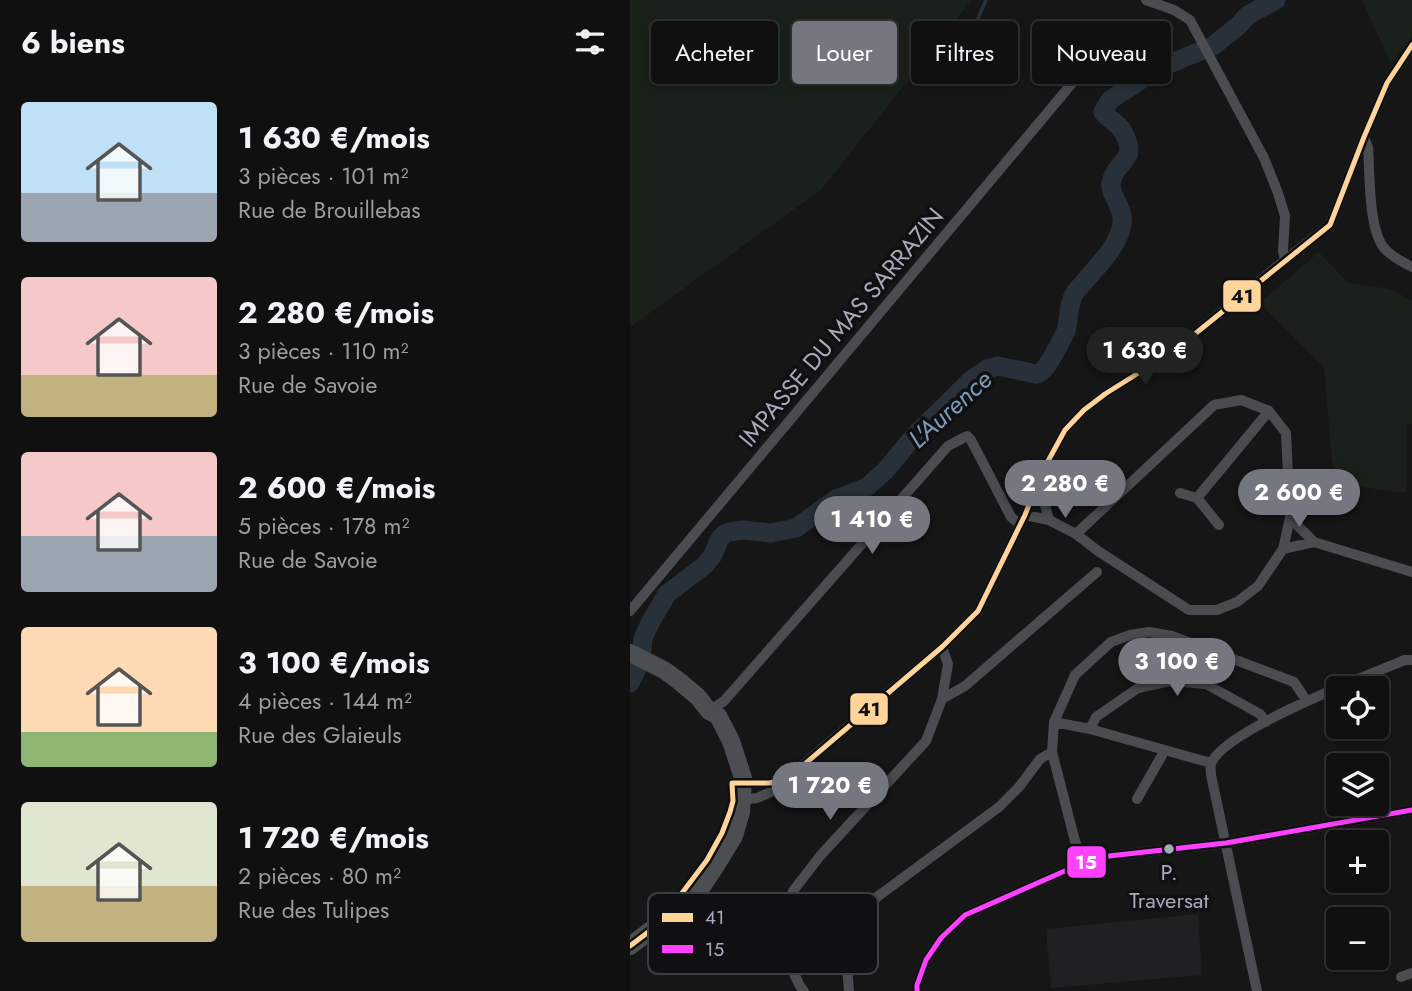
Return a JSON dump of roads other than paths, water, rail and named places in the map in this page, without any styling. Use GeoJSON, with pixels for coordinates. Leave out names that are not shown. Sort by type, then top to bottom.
{"type":"FeatureCollection","features":[{"type":"Feature","properties":{"kind":"main road"},"geometry":{"type":"LineString","coordinates":[[636,656],[679,681],[709,711],[737,792],[741,812],[734,836],[696,893]]}},
{"type":"Feature","properties":{"kind":"main road"},"geometry":{"type":"LineString","coordinates":[[630,946],[648,932]]}},
{"type":"Feature","properties":{"kind":"street"},"geometry":{"type":"LineString","coordinates":[[1146,0],[1174,10],[1190,20],[1202,41],[1264,158],[1278,193],[1284,216],[1285,260]]}},
{"type":"Feature","properties":{"kind":"street"},"geometry":{"type":"LineString","coordinates":[[737,792],[757,798],[771,792],[942,646],[978,611],[1037,488],[1041,474],[1065,430],[1084,410],[1175,350],[1330,225],[1387,83],[1412,45]]}},
{"type":"Feature","properties":{"kind":"street","name":"IMPASSE DU MAS SARRAZIN"},"geometry":{"type":"LineString","coordinates":[[630,611],[1071,84]]}},
{"type":"Feature","properties":{"kind":"street"},"geometry":{"type":"LineString","coordinates":[[1364,137],[1368,147],[1374,226],[1387,251],[1412,267]]}},
{"type":"Feature","properties":{"kind":"street"},"geometry":{"type":"LineString","coordinates":[[709,711],[724,701],[948,446],[967,436],[1011,517],[1049,520],[1076,534],[1189,610],[1217,610],[1237,602],[1258,586],[1283,549],[1290,518],[1286,433],[1269,411],[1241,400],[1214,405],[1076,534]]}},
{"type":"Feature","properties":{"kind":"street"},"geometry":{"type":"LineString","coordinates":[[1197,498],[1269,411]]}},
{"type":"Feature","properties":{"kind":"street"},"geometry":{"type":"LineString","coordinates":[[1037,488],[1041,490],[1049,520]]}},
{"type":"Feature","properties":{"kind":"street"},"geometry":{"type":"LineString","coordinates":[[1180,493],[1197,498],[1219,525]]}},
{"type":"Feature","properties":{"kind":"street"},"geometry":{"type":"LineString","coordinates":[[1290,518],[1314,542],[1412,572]]}},
{"type":"Feature","properties":{"kind":"street"},"geometry":{"type":"LineString","coordinates":[[1283,549],[1314,542]]}},
{"type":"Feature","properties":{"kind":"street"},"geometry":{"type":"LineString","coordinates":[[942,699],[965,686],[1097,572]]}},
{"type":"Feature","properties":{"kind":"street"},"geometry":{"type":"LineString","coordinates":[[1083,863],[1052,752],[1054,722],[1075,675],[1111,642],[1149,632],[1172,636],[1294,682],[1306,700]]}},
{"type":"Feature","properties":{"kind":"street"},"geometry":{"type":"LineString","coordinates":[[792,893],[820,856],[926,741],[942,699],[948,664],[942,646]]}},
{"type":"Feature","properties":{"kind":"street"},"geometry":{"type":"LineString","coordinates":[[1257,991],[1211,775],[1211,763],[1227,745],[1306,700],[1405,660],[1412,660]]}},
{"type":"Feature","properties":{"kind":"street"},"geometry":{"type":"LineString","coordinates":[[1090,729],[1096,717],[1138,688],[1170,681],[1206,684],[1260,714],[1266,722]]}},
{"type":"Feature","properties":{"kind":"street"},"geometry":{"type":"LineString","coordinates":[[1054,722],[1090,729],[1211,763]]}},
{"type":"Feature","properties":{"kind":"street"},"geometry":{"type":"LineString","coordinates":[[1137,799],[1165,750]]}},
{"type":"Feature","properties":{"kind":"street"},"geometry":{"type":"LineString","coordinates":[[878,896],[999,807],[1019,787],[1040,759],[1052,752]]}},
{"type":"Feature","properties":{"kind":"street"},"geometry":{"type":"LineString","coordinates":[[737,792],[786,780]]}},
{"type":"Feature","properties":{"kind":"street"},"geometry":{"type":"LineString","coordinates":[[917,991],[926,960],[941,937],[965,915],[1083,863],[1100,857],[1226,844],[1412,810]]}},
{"type":"Feature","properties":{"kind":"street"},"geometry":{"type":"LineString","coordinates":[[794,974],[804,991]]}},
{"type":"Feature","properties":{"kind":"waterway"},"geometry":{"type":"LineString","coordinates":[[977,21],[986,0]]}},
{"type":"Feature","properties":{"kind":"waterway","name":"L'Aurence"},"geometry":{"type":"LineString","coordinates":[[630,683],[636,671],[643,638],[667,594],[705,565],[724,534],[743,530],[771,533],[796,528],[836,499],[867,487],[885,471],[915,435],[971,380],[987,369],[998,366],[1036,374],[1043,370],[1066,331],[1074,294],[1112,248],[1122,224],[1111,183],[1126,159],[1129,148],[1122,130],[1103,112],[1110,100],[1159,68],[1213,46],[1248,15],[1276,0]]}},
{"type":"Feature","properties":{"kind":"place","name":"P. Traversat"},"geometry":{"type":"Point","coordinates":[1169,849]}}]}
